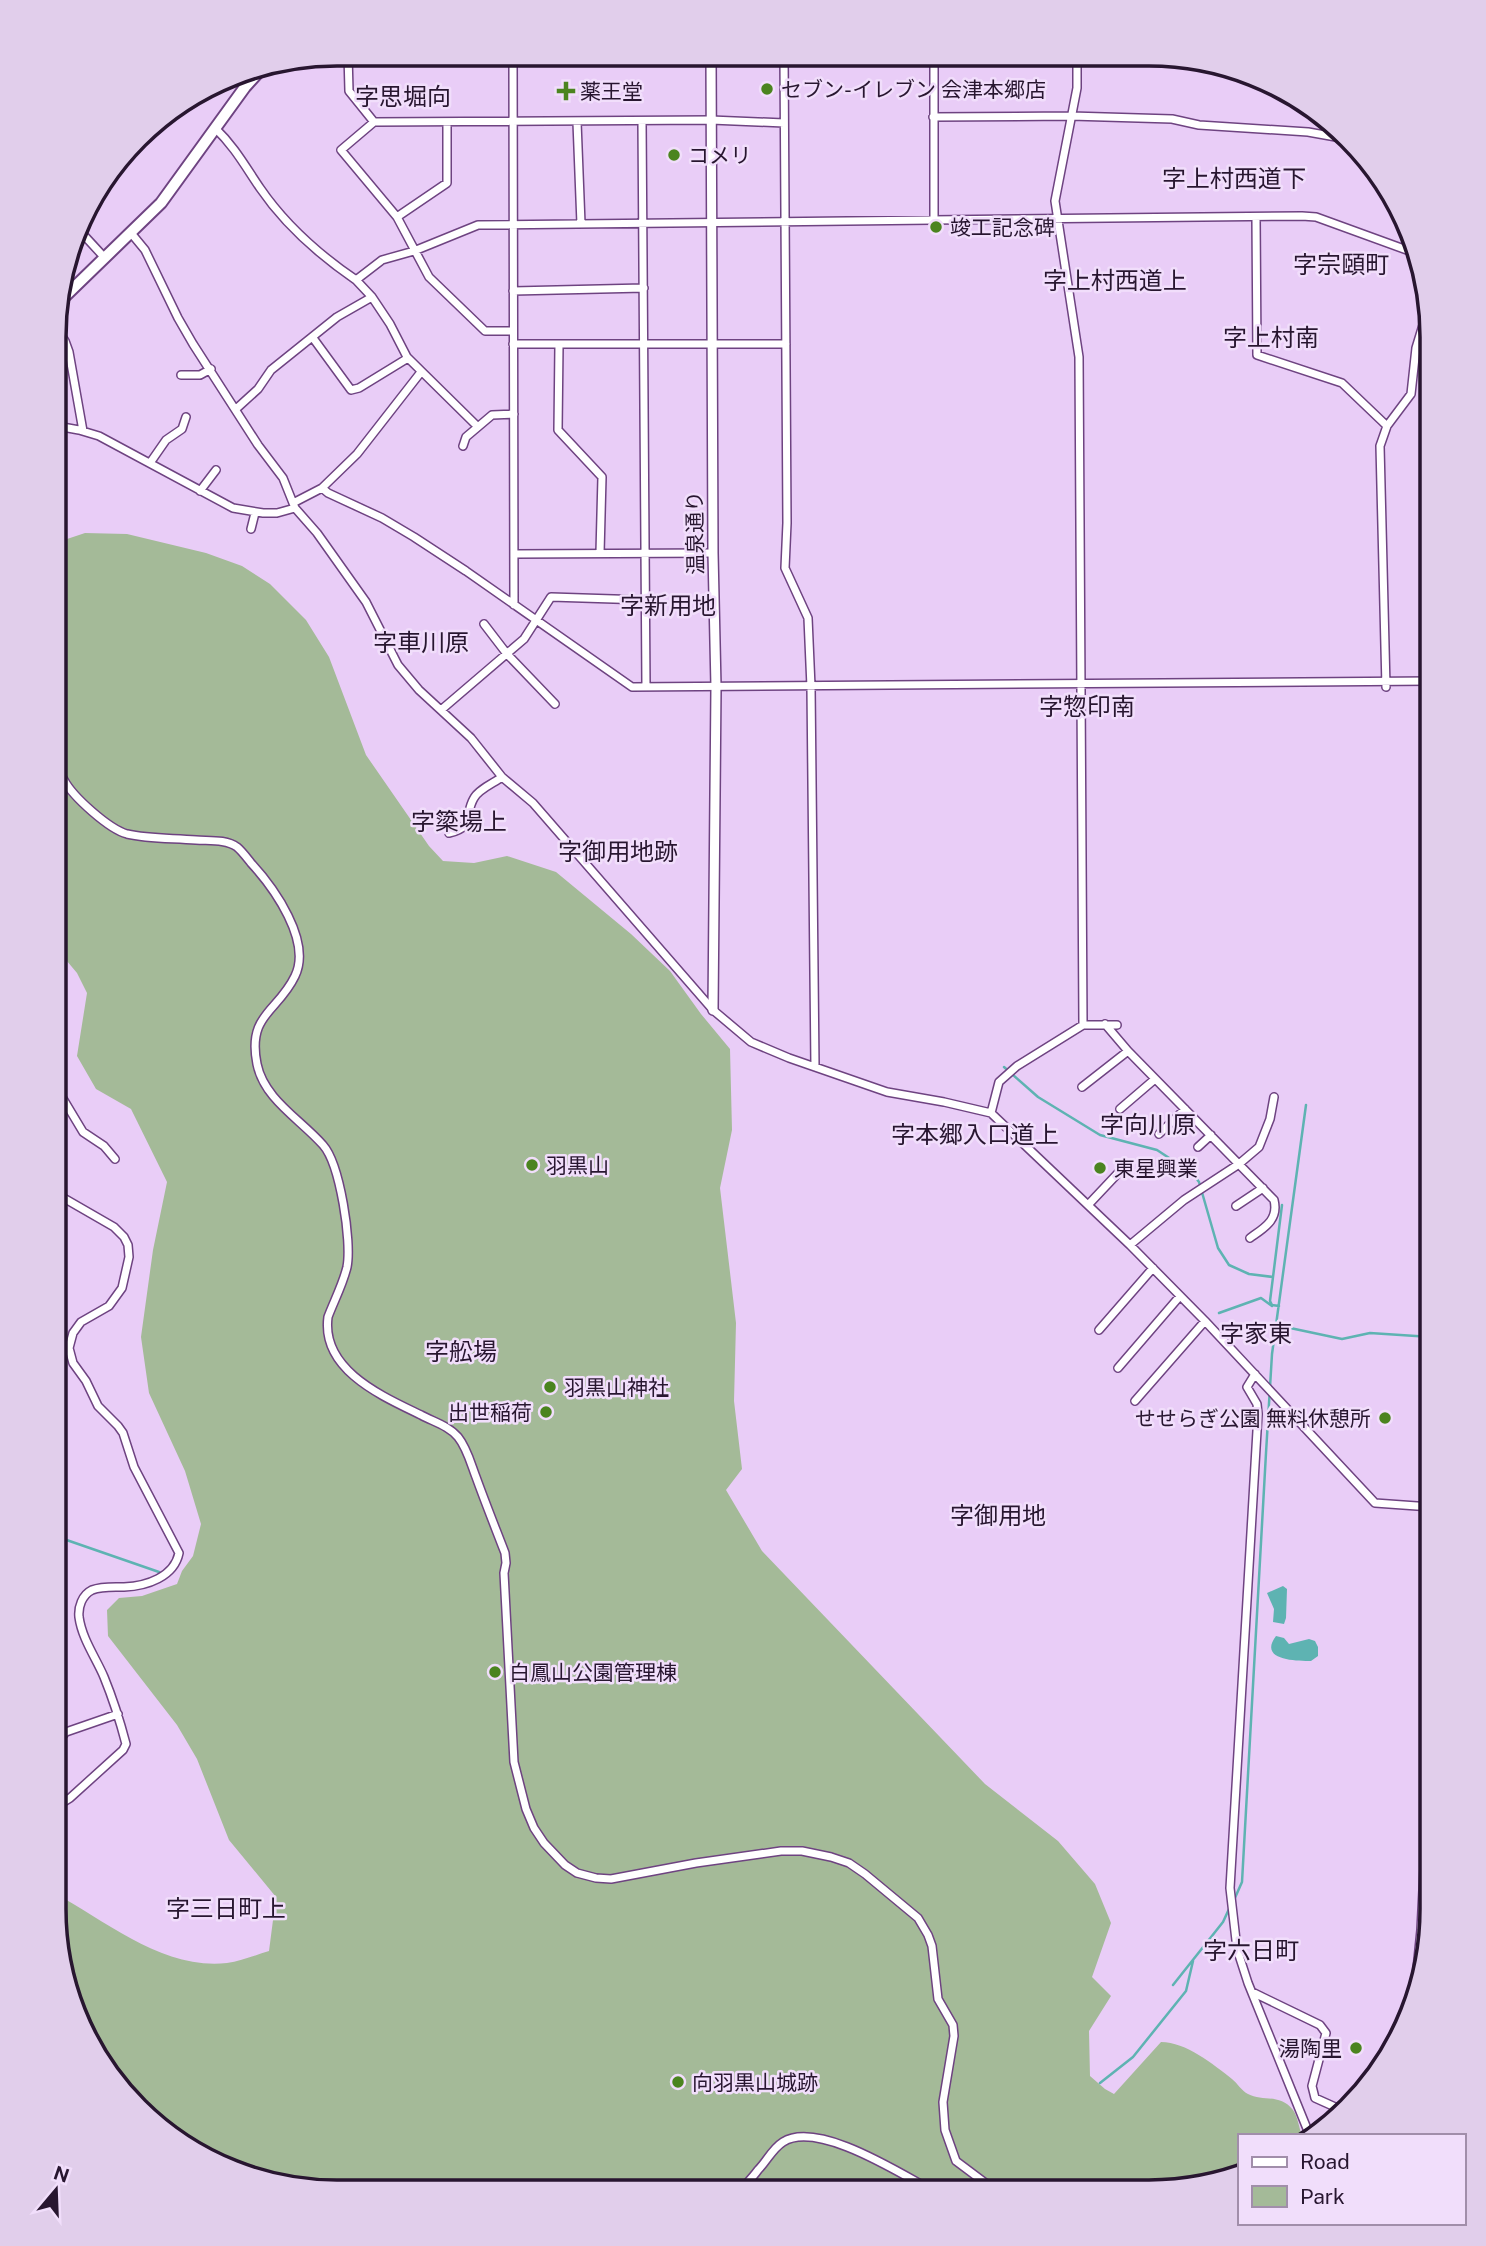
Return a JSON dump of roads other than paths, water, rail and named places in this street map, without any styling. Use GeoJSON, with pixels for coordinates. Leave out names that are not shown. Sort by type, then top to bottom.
{"type":"FeatureCollection","features":[{"type":"Feature","properties":{"kind":"main road"},"geometry":{"type":"LineString","coordinates":[[71,290],[161,203],[251,81]]}},
{"type":"Feature","properties":{"kind":"street"},"geometry":{"type":"LineString","coordinates":[[348,66],[349,91],[374,122]]}},
{"type":"Feature","properties":{"kind":"street"},"geometry":{"type":"LineString","coordinates":[[513,66],[514,606]]}},
{"type":"Feature","properties":{"kind":"street","name":"温泉通り"},"geometry":{"type":"LineString","coordinates":[[711,66],[716,687],[713,1010]]}},
{"type":"Feature","properties":{"kind":"street"},"geometry":{"type":"LineString","coordinates":[[784,66],[785,568],[808,618],[815,1067]]}},
{"type":"Feature","properties":{"kind":"street"},"geometry":{"type":"LineString","coordinates":[[933,220],[934,66]]}},
{"type":"Feature","properties":{"kind":"street"},"geometry":{"type":"LineString","coordinates":[[1077,66],[1077,88],[1055,197],[1079,357],[1083,1025]]}},
{"type":"Feature","properties":{"kind":"street"},"geometry":{"type":"LineString","coordinates":[[933,117],[1071,116],[1182,120],[1199,125],[1329,136]]}},
{"type":"Feature","properties":{"kind":"street"},"geometry":{"type":"LineString","coordinates":[[513,331],[485,331],[429,277],[397,217],[341,150],[374,122],[711,120],[784,123]]}},
{"type":"Feature","properties":{"kind":"street"},"geometry":{"type":"LineString","coordinates":[[642,121],[646,687]]}},
{"type":"Feature","properties":{"kind":"street"},"geometry":{"type":"LineString","coordinates":[[397,217],[447,183],[447,122]]}},
{"type":"Feature","properties":{"kind":"street"},"geometry":{"type":"LineString","coordinates":[[578,122],[580,224]]}},
{"type":"Feature","properties":{"kind":"street"},"geometry":{"type":"LineString","coordinates":[[215,128],[229,141],[260,188],[302,239],[356,280],[372,297],[408,358],[477,426]]}},
{"type":"Feature","properties":{"kind":"street"},"geometry":{"type":"LineString","coordinates":[[1256,216],[1257,355],[1342,383],[1387,426]]}},
{"type":"Feature","properties":{"kind":"street"},"geometry":{"type":"LineString","coordinates":[[356,280],[382,260],[414,251],[478,225],[1316,217],[1405,249]]}},
{"type":"Feature","properties":{"kind":"street"},"geometry":{"type":"LineString","coordinates":[[131,233],[145,250],[178,318],[258,445],[283,478],[294,505],[366,602],[398,666],[419,690],[471,738],[502,777],[541,813],[713,1010],[751,1042],[815,1067],[887,1091],[990,1114],[1153,1268],[1375,1503],[1420,1506]]}},
{"type":"Feature","properties":{"kind":"street"},"geometry":{"type":"LineString","coordinates":[[86,237],[104,257]]}},
{"type":"Feature","properties":{"kind":"street"},"geometry":{"type":"LineString","coordinates":[[513,291],[644,288]]}},
{"type":"Feature","properties":{"kind":"street"},"geometry":{"type":"LineString","coordinates":[[236,409],[258,389],[271,370],[337,317],[372,297]]}},
{"type":"Feature","properties":{"kind":"street"},"geometry":{"type":"LineString","coordinates":[[1386,684],[1380,446],[1387,426],[1410,394],[1420,335]]}},
{"type":"Feature","properties":{"kind":"street"},"geometry":{"type":"LineString","coordinates":[[313,338],[351,390],[359,388],[408,358]]}},
{"type":"Feature","properties":{"kind":"street"},"geometry":{"type":"LineString","coordinates":[[66,344],[83,431]]}},
{"type":"Feature","properties":{"kind":"street"},"geometry":{"type":"LineString","coordinates":[[513,344],[786,344]]}},
{"type":"Feature","properties":{"kind":"street"},"geometry":{"type":"LineString","coordinates":[[559,345],[558,430],[602,477],[600,553]]}},
{"type":"Feature","properties":{"kind":"street"},"geometry":{"type":"LineString","coordinates":[[181,375],[200,374],[211,369]]}},
{"type":"Feature","properties":{"kind":"street"},"geometry":{"type":"LineString","coordinates":[[66,428],[99,436],[233,508],[255,513],[277,513],[322,488],[357,454],[421,372]]}},
{"type":"Feature","properties":{"kind":"street"},"geometry":{"type":"LineString","coordinates":[[463,446],[466,437],[477,426],[495,414],[514,414]]}},
{"type":"Feature","properties":{"kind":"street"},"geometry":{"type":"LineString","coordinates":[[150,463],[166,440],[182,429],[187,416]]}},
{"type":"Feature","properties":{"kind":"street"},"geometry":{"type":"LineString","coordinates":[[200,491],[216,470]]}},
{"type":"Feature","properties":{"kind":"street"},"geometry":{"type":"LineString","coordinates":[[322,488],[382,518],[466,570],[632,687],[1420,682]]}},
{"type":"Feature","properties":{"kind":"street"},"geometry":{"type":"LineString","coordinates":[[251,529],[255,513]]}},
{"type":"Feature","properties":{"kind":"street"},"geometry":{"type":"LineString","coordinates":[[515,554],[713,553]]}},
{"type":"Feature","properties":{"kind":"street"},"geometry":{"type":"LineString","coordinates":[[441,710],[524,639],[551,597],[645,600]]}},
{"type":"Feature","properties":{"kind":"street"},"geometry":{"type":"LineString","coordinates":[[484,624],[507,654],[555,704]]}},
{"type":"Feature","properties":{"kind":"street"},"geometry":{"type":"LineString","coordinates":[[449,833],[465,826],[475,797],[502,777]]}},
{"type":"Feature","properties":{"kind":"street"},"geometry":{"type":"LineString","coordinates":[[66,784],[71,791],[118,830],[146,836],[222,842],[238,848],[277,895],[291,919],[297,944],[296,974],[263,1018],[255,1040],[255,1053],[260,1075],[270,1093],[325,1147],[334,1167],[345,1213],[347,1268],[328,1317],[329,1340],[341,1365],[355,1377],[452,1431],[464,1446],[505,1553],[514,1762],[526,1809],[534,1828],[565,1865],[578,1873],[596,1878],[611,1879],[781,1851],[802,1851],[831,1857],[849,1863],[865,1874],[918,1918],[928,1935],[932,1946],[938,1998],[953,2025],[954,2036],[943,2102],[945,2130],[956,2161],[981,2180]]}},
{"type":"Feature","properties":{"kind":"street"},"geometry":{"type":"LineString","coordinates":[[1105,1024],[1128,1051],[1274,1200],[1276,1208],[1270,1223],[1250,1238]]}},
{"type":"Feature","properties":{"kind":"street"},"geometry":{"type":"LineString","coordinates":[[990,1114],[999,1082],[1017,1066],[1083,1025],[1117,1024]]}},
{"type":"Feature","properties":{"kind":"street"},"geometry":{"type":"LineString","coordinates":[[1082,1087],[1128,1051]]}},
{"type":"Feature","properties":{"kind":"street"},"geometry":{"type":"LineString","coordinates":[[1120,1109],[1155,1079]]}},
{"type":"Feature","properties":{"kind":"street"},"geometry":{"type":"LineString","coordinates":[[1129,1245],[1184,1200],[1239,1164],[1259,1147],[1270,1119],[1274,1097]]}},
{"type":"Feature","properties":{"kind":"street"},"geometry":{"type":"LineString","coordinates":[[66,1105],[83,1132],[104,1146],[115,1159]]}},
{"type":"Feature","properties":{"kind":"street"},"geometry":{"type":"LineString","coordinates":[[1159,1134],[1185,1109]]}},
{"type":"Feature","properties":{"kind":"street"},"geometry":{"type":"LineString","coordinates":[[1198,1147],[1211,1135]]}},
{"type":"Feature","properties":{"kind":"street"},"geometry":{"type":"LineString","coordinates":[[1088,1205],[1121,1170]]}},
{"type":"Feature","properties":{"kind":"street"},"geometry":{"type":"LineString","coordinates":[[1237,1206],[1263,1188]]}},
{"type":"Feature","properties":{"kind":"street"},"geometry":{"type":"LineString","coordinates":[[66,1199],[114,1227],[128,1245],[129,1257],[122,1288],[109,1306],[81,1322],[73,1333],[69,1348],[73,1363],[86,1381],[98,1406],[122,1433],[134,1468],[179,1553],[178,1561],[162,1578],[129,1587],[94,1589],[86,1594],[80,1604],[79,1617],[85,1638],[118,1714],[126,1744],[123,1750],[66,1801]]}},
{"type":"Feature","properties":{"kind":"street"},"geometry":{"type":"LineString","coordinates":[[1100,1330],[1153,1268]]}},
{"type":"Feature","properties":{"kind":"street"},"geometry":{"type":"LineString","coordinates":[[1118,1368],[1180,1296]]}},
{"type":"Feature","properties":{"kind":"street"},"geometry":{"type":"LineString","coordinates":[[1135,1401],[1205,1321]]}},
{"type":"Feature","properties":{"kind":"street"},"geometry":{"type":"LineString","coordinates":[[1258,1377],[1247,1387],[1258,1404],[1258,1414],[1230,1888],[1237,1949],[1251,1992],[1307,2129]]}},
{"type":"Feature","properties":{"kind":"street"},"geometry":{"type":"LineString","coordinates":[[66,1732],[118,1714]]}},
{"type":"Feature","properties":{"kind":"street"},"geometry":{"type":"LineString","coordinates":[[1251,1992],[1320,2025],[1326,2033],[1312,2086],[1315,2098],[1333,2106]]}},
{"type":"Feature","properties":{"kind":"street"},"geometry":{"type":"LineString","coordinates":[[749,2180],[775,2148],[788,2139],[799,2137],[831,2141],[849,2147],[912,2180]]}},
{"type":"Feature","properties":{"kind":"waterway"},"geometry":{"type":"LineString","coordinates":[[1004,1067],[1038,1097],[1100,1135],[1157,1150],[1192,1173],[1199,1182],[1218,1248],[1229,1265],[1249,1274],[1273,1277]]}},
{"type":"Feature","properties":{"kind":"waterway"},"geometry":{"type":"LineString","coordinates":[[1276,1325],[1306,1105]]}},
{"type":"Feature","properties":{"kind":"waterway"},"geometry":{"type":"LineString","coordinates":[[1279,1306],[1272,1305],[1270,1301],[1282,1205]]}},
{"type":"Feature","properties":{"kind":"waterway"},"geometry":{"type":"LineString","coordinates":[[1219,1313],[1261,1298],[1272,1306]]}},
{"type":"Feature","properties":{"kind":"waterway"},"geometry":{"type":"LineString","coordinates":[[1234,1900],[1242,1882],[1272,1354],[1276,1325],[1342,1339],[1370,1333],[1420,1336]]}},
{"type":"Feature","properties":{"kind":"waterway"},"geometry":{"type":"LineString","coordinates":[[66,1540],[159,1572]]}},
{"type":"Feature","properties":{"kind":"waterway"},"geometry":{"type":"LineString","coordinates":[[1173,1985],[1223,1922],[1229,1909]]}},
{"type":"Feature","properties":{"kind":"waterway"},"geometry":{"type":"LineString","coordinates":[[1100,2083],[1133,2057],[1186,1991],[1193,1961]]}},
{"type":"Feature","properties":{"kind":"place","name":"セブン-イレブン 会津本郷店"},"geometry":{"type":"Point","coordinates":[767,89]}},
{"type":"Feature","properties":{"kind":"place","name":"薬王堂"},"geometry":{"type":"Point","coordinates":[566,91]}},
{"type":"Feature","properties":{"kind":"place","name":"コメリ"},"geometry":{"type":"Point","coordinates":[674,155]}},
{"type":"Feature","properties":{"kind":"place","name":"竣工記念碑"},"geometry":{"type":"Point","coordinates":[936,227]}},
{"type":"Feature","properties":{"kind":"place","name":"羽黒山"},"geometry":{"type":"Point","coordinates":[532,1165]}},
{"type":"Feature","properties":{"kind":"place","name":"東星興業"},"geometry":{"type":"Point","coordinates":[1100,1168]}},
{"type":"Feature","properties":{"kind":"place","name":"羽黒山神社"},"geometry":{"type":"Point","coordinates":[550,1387]}},
{"type":"Feature","properties":{"kind":"place","name":"出世稲荷"},"geometry":{"type":"Point","coordinates":[546,1412]}},
{"type":"Feature","properties":{"kind":"place","name":"せせらぎ公園 無料休憩所"},"geometry":{"type":"Point","coordinates":[1385,1418]}},
{"type":"Feature","properties":{"kind":"place","name":"白鳳山公園管理棟"},"geometry":{"type":"Point","coordinates":[495,1672]}},
{"type":"Feature","properties":{"kind":"place","name":"湯陶里"},"geometry":{"type":"Point","coordinates":[1356,2048]}},
{"type":"Feature","properties":{"kind":"place","name":"向羽黒山城跡"},"geometry":{"type":"Point","coordinates":[678,2082]}},
{"type":"Feature","properties":{"kind":"district","name":"字思堀向"},"geometry":{"type":"Point","coordinates":[403,96]}},
{"type":"Feature","properties":{"kind":"district","name":"字上村西道下"},"geometry":{"type":"Point","coordinates":[1234,178]}},
{"type":"Feature","properties":{"kind":"district","name":"字宗頤町"},"geometry":{"type":"Point","coordinates":[1341,264]}},
{"type":"Feature","properties":{"kind":"district","name":"字上村西道上"},"geometry":{"type":"Point","coordinates":[1115,280]}},
{"type":"Feature","properties":{"kind":"district","name":"字上村南"},"geometry":{"type":"Point","coordinates":[1271,337]}},
{"type":"Feature","properties":{"kind":"district","name":"字新用地"},"geometry":{"type":"Point","coordinates":[668,605]}},
{"type":"Feature","properties":{"kind":"district","name":"字車川原"},"geometry":{"type":"Point","coordinates":[421,642]}},
{"type":"Feature","properties":{"kind":"district","name":"字惣印南"},"geometry":{"type":"Point","coordinates":[1087,706]}},
{"type":"Feature","properties":{"kind":"district","name":"字簗場上"},"geometry":{"type":"Point","coordinates":[459,821]}},
{"type":"Feature","properties":{"kind":"district","name":"字御用地跡"},"geometry":{"type":"Point","coordinates":[618,851]}},
{"type":"Feature","properties":{"kind":"district","name":"字向川原"},"geometry":{"type":"Point","coordinates":[1148,1124]}},
{"type":"Feature","properties":{"kind":"district","name":"字本郷入口道上"},"geometry":{"type":"Point","coordinates":[975,1134]}},
{"type":"Feature","properties":{"kind":"district","name":"字家東"},"geometry":{"type":"Point","coordinates":[1256,1333]}},
{"type":"Feature","properties":{"kind":"district","name":"字舩場"},"geometry":{"type":"Point","coordinates":[461,1351]}},
{"type":"Feature","properties":{"kind":"district","name":"字御用地"},"geometry":{"type":"Point","coordinates":[998,1515]}},
{"type":"Feature","properties":{"kind":"district","name":"字三日町上"},"geometry":{"type":"Point","coordinates":[226,1908]}},
{"type":"Feature","properties":{"kind":"district","name":"字六日町"},"geometry":{"type":"Point","coordinates":[1251,1950]}}]}
